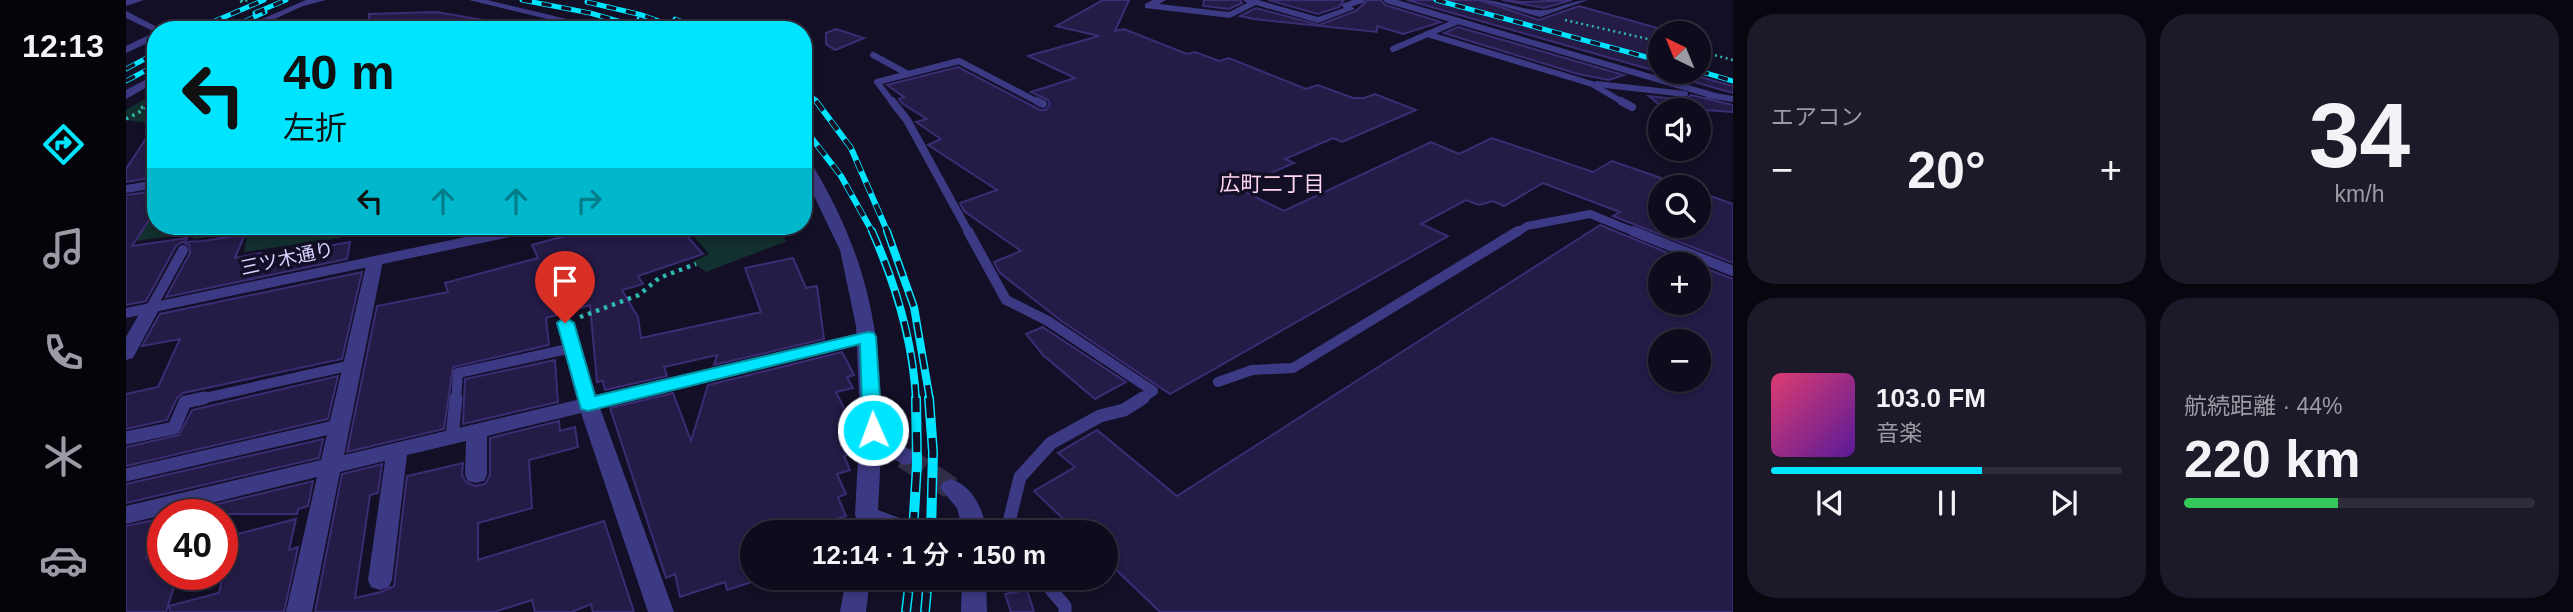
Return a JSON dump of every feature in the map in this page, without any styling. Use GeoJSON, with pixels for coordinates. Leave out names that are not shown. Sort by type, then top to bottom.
{"type":"FeatureCollection","features":[{"type":"Feature","properties":{"kind":"street"},"geometry":{"type":"LineString","coordinates":[[126,3],[139,0]]}},
{"type":"Feature","properties":{"kind":"street"},"geometry":{"type":"LineString","coordinates":[[262,21],[300,4],[321,0]]}},
{"type":"Feature","properties":{"kind":"street"},"geometry":{"type":"LineString","coordinates":[[474,0],[568,21]]}},
{"type":"Feature","properties":{"kind":"street"},"geometry":{"type":"LineString","coordinates":[[1161,0],[1148,5],[1230,15],[1252,1],[1318,20],[1350,9],[1345,4]]}},
{"type":"Feature","properties":{"kind":"street"},"geometry":{"type":"LineString","coordinates":[[1486,0],[1540,14],[1583,0]]}},
{"type":"Feature","properties":{"kind":"street"},"geometry":{"type":"LineString","coordinates":[[126,14],[147,24]]}},
{"type":"Feature","properties":{"kind":"street"},"geometry":{"type":"LineString","coordinates":[[126,50],[147,40]]}},
{"type":"Feature","properties":{"kind":"street"},"geometry":{"type":"LineString","coordinates":[[126,95],[147,82]]}},
{"type":"Feature","properties":{"kind":"street"},"geometry":{"type":"LineString","coordinates":[[812,177],[838,225],[852,262],[868,337],[872,435],[865,520]]}},
{"type":"Feature","properties":{"kind":"street"},"geometry":{"type":"LineString","coordinates":[[126,189],[147,186]]}},
{"type":"Feature","properties":{"kind":"street","name":"三ツ木通り"},"geometry":{"type":"LineString","coordinates":[[126,313],[497,235]]}},
{"type":"Feature","properties":{"kind":"street"},"geometry":{"type":"LineString","coordinates":[[299,612],[375,261]]}},
{"type":"Feature","properties":{"kind":"street"},"geometry":{"type":"LineString","coordinates":[[126,354],[151,308]]}},
{"type":"Feature","properties":{"kind":"street"},"geometry":{"type":"LineString","coordinates":[[565,323],[588,404],[661,612]]}},
{"type":"Feature","properties":{"kind":"street"},"geometry":{"type":"LineString","coordinates":[[126,515],[868,337]]}},
{"type":"Feature","properties":{"kind":"street"},"geometry":{"type":"LineString","coordinates":[[476,475],[477,431]]}},
{"type":"Feature","properties":{"kind":"street"},"geometry":{"type":"LineString","coordinates":[[872,435],[904,457]]}},
{"type":"Feature","properties":{"kind":"street"},"geometry":{"type":"LineString","coordinates":[[380,580],[397,450]]}},
{"type":"Feature","properties":{"kind":"street"},"geometry":{"type":"LineString","coordinates":[[950,488],[963,496],[973,520]]}},
{"type":"Feature","properties":{"kind":"street"},"geometry":{"type":"LineString","coordinates":[[853,612],[856,590]]}},
{"type":"Feature","properties":{"kind":"lane"},"geometry":{"type":"LineString","coordinates":[[1345,4],[1362,0]]}},
{"type":"Feature","properties":{"kind":"lane"},"geometry":{"type":"LineString","coordinates":[[1387,0],[1715,96]]}},
{"type":"Feature","properties":{"kind":"lane"},"geometry":{"type":"LineString","coordinates":[[1394,48],[1458,21]]}},
{"type":"Feature","properties":{"kind":"lane"},"geometry":{"type":"LineString","coordinates":[[1427,34],[1592,84],[1733,99]]}},
{"type":"Feature","properties":{"kind":"lane"},"geometry":{"type":"LineString","coordinates":[[873,55],[908,74]]}},
{"type":"Feature","properties":{"kind":"lane"},"geometry":{"type":"LineString","coordinates":[[1011,520],[1020,477],[1051,443],[1100,416],[1124,410],[1153,391],[1048,321],[1006,300],[908,120],[877,82],[959,61],[1043,104]]}},
{"type":"Feature","properties":{"kind":"lane"},"geometry":{"type":"LineString","coordinates":[[1592,84],[1632,107]]}},
{"type":"Feature","properties":{"kind":"lane"},"geometry":{"type":"LineString","coordinates":[[1218,382],[1252,370],[1293,368],[1527,226],[1590,214],[1733,271]]}},
{"type":"Feature","properties":{"kind":"lane"},"geometry":{"type":"LineString","coordinates":[[151,308],[183,250]]}},
{"type":"Feature","properties":{"kind":"lane"},"geometry":{"type":"LineString","coordinates":[[452,437],[458,373],[572,348]]}},
{"type":"Feature","properties":{"kind":"lane"},"geometry":{"type":"LineString","coordinates":[[126,438],[174,428],[185,402],[352,365]]}},
{"type":"Feature","properties":{"kind":"lane"},"geometry":{"type":"LineString","coordinates":[[126,475],[338,426]]}},
{"type":"Feature","properties":{"kind":"lane"},"geometry":{"type":"LineString","coordinates":[[1051,590],[1065,606],[1065,612]]}},
{"type":"Feature","properties":{"kind":"path"},"geometry":{"type":"LineString","coordinates":[[243,0],[239,2],[248,0]]}},
{"type":"Feature","properties":{"kind":"path"},"geometry":{"type":"LineString","coordinates":[[1576,23],[1648,38]]}},
{"type":"Feature","properties":{"kind":"path"},"geometry":{"type":"LineString","coordinates":[[1712,54],[1733,60]]}},
{"type":"Feature","properties":{"kind":"path"},"geometry":{"type":"LineString","coordinates":[[147,105],[141,108],[147,108]]}},
{"type":"Feature","properties":{"kind":"path"},"geometry":{"type":"LineString","coordinates":[[126,119],[147,108]]}},
{"type":"Feature","properties":{"kind":"path"},"geometry":{"type":"LineString","coordinates":[[565,323],[639,295],[659,278],[696,264]]}},
{"type":"Feature","properties":{"kind":"green space"},"geometry":{"type":"Polygon","coordinates":[[[147,97],[147,123],[126,120],[126,110],[147,97]]]}},
{"type":"Feature","properties":{"kind":"green space"},"geometry":{"type":"Polygon","coordinates":[[[147,217],[147,235],[221,235],[126,242],[126,222],[147,217]]]}},
{"type":"Feature","properties":{"kind":"green space"},"geometry":{"type":"Polygon","coordinates":[[[247,235],[341,235],[341,238],[244,252],[247,235]]]}},
{"type":"Feature","properties":{"kind":"green space"},"geometry":{"type":"Polygon","coordinates":[[[693,235],[780,235],[787,241],[706,272],[692,262],[709,254],[693,235]]]}},
{"type":"Feature","properties":{"kind":"building"},"geometry":{"type":"Polygon","coordinates":[[[1103,0],[1129,0],[1115,31],[1124,29],[1187,54],[1195,52],[1219,61],[1229,58],[1306,89],[1318,85],[1353,98],[1375,94],[1416,110],[1342,142],[1333,138],[1285,159],[1294,163],[1237,188],[1284,211],[1431,142],[1459,154],[1492,138],[1593,172],[1612,161],[1652,175],[1648,175],[1648,230],[1613,216],[1620,212],[1543,183],[1504,206],[1493,201],[1479,205],[1466,200],[1421,224],[1448,236],[1170,394],[1060,320],[1000,273],[994,262],[1021,251],[964,211],[960,203],[997,190],[928,145],[941,139],[916,122],[927,119],[903,104],[899,99],[904,97],[887,85],[958,67],[1040,110],[1046,110],[1050,104],[1048,100],[1031,92],[1075,78],[1028,56],[1099,36],[1056,26],[1103,0]]]}},
{"type":"Feature","properties":{"kind":"building"},"geometry":{"type":"Polygon","coordinates":[[[1204,0],[1240,0],[1242,3],[1229,9],[1203,6],[1204,0]]]}},
{"type":"Feature","properties":{"kind":"building"},"geometry":{"type":"Polygon","coordinates":[[[1268,0],[1344,0],[1339,7],[1318,14],[1268,0]]]}},
{"type":"Feature","properties":{"kind":"building"},"geometry":{"type":"Polygon","coordinates":[[[1368,0],[1381,0],[1385,5],[1441,22],[1403,34],[1377,26],[1377,32],[1240,16],[1256,8],[1319,25],[1356,11],[1368,0]]]}},
{"type":"Feature","properties":{"kind":"building"},"geometry":{"type":"Polygon","coordinates":[[[1407,0],[1479,0],[1539,20],[1579,6],[1648,25],[1648,69],[1407,0]]]}},
{"type":"Feature","properties":{"kind":"building"},"geometry":{"type":"Polygon","coordinates":[[[1502,0],[1523,2],[1572,0],[1544,8],[1502,0]]]}},
{"type":"Feature","properties":{"kind":"building"},"geometry":{"type":"Polygon","coordinates":[[[436,12],[484,20],[369,21],[369,14],[436,12]]]}},
{"type":"Feature","properties":{"kind":"building"},"geometry":{"type":"Polygon","coordinates":[[[1458,27],[1624,75],[1609,80],[1578,74],[1444,33],[1458,27]]]}},
{"type":"Feature","properties":{"kind":"building"},"geometry":{"type":"Polygon","coordinates":[[[836,29],[864,38],[835,50],[826,44],[826,33],[836,29]]]}},
{"type":"Feature","properties":{"kind":"building"},"geometry":{"type":"Polygon","coordinates":[[[1712,80],[1733,86],[1733,93],[1701,84],[1712,84],[1712,80]]]}},
{"type":"Feature","properties":{"kind":"building"},"geometry":{"type":"Polygon","coordinates":[[[1711,100],[1733,105],[1733,112],[1711,110],[1711,100]]]}},
{"type":"Feature","properties":{"kind":"building"},"geometry":{"type":"Polygon","coordinates":[[[147,137],[147,178],[126,182],[126,169],[147,137]]]}},
{"type":"Feature","properties":{"kind":"building"},"geometry":{"type":"Polygon","coordinates":[[[147,192],[147,223],[132,246],[187,238],[185,242],[245,235],[235,258],[261,253],[260,258],[350,242],[347,259],[166,297],[190,253],[189,245],[182,242],[176,246],[146,301],[126,305],[126,195],[147,192]]]}},
{"type":"Feature","properties":{"kind":"building"},"geometry":{"type":"Polygon","coordinates":[[[1711,196],[1733,204],[1733,263],[1711,254],[1711,252],[1669,238],[1711,238],[1711,196]]]}},
{"type":"Feature","properties":{"kind":"building"},"geometry":{"type":"Polygon","coordinates":[[[1600,225],[1666,252],[1648,252],[1648,315],[1711,315],[1711,271],[1733,279],[1733,612],[1160,612],[1118,572],[1118,520],[1064,520],[1034,491],[1075,467],[1058,453],[1097,430],[1177,496],[1600,225]]]}},
{"type":"Feature","properties":{"kind":"building"},"geometry":{"type":"Polygon","coordinates":[[[569,235],[686,235],[703,254],[638,276],[643,284],[622,290],[638,317],[641,338],[761,312],[745,268],[793,258],[806,288],[817,286],[824,339],[714,365],[717,355],[664,367],[667,376],[605,390],[603,381],[597,382],[590,305],[546,318],[549,345],[453,367],[444,429],[347,452],[377,306],[448,292],[445,283],[538,258],[532,245],[569,235]]]}},
{"type":"Feature","properties":{"kind":"building"},"geometry":{"type":"Polygon","coordinates":[[[362,272],[342,359],[183,393],[177,398],[167,420],[126,429],[126,394],[158,387],[180,339],[142,346],[160,314],[362,272]]]}},
{"type":"Feature","properties":{"kind":"building"},"geometry":{"type":"Polygon","coordinates":[[[1043,327],[1126,382],[1095,399],[1043,355],[1026,334],[1043,327]]]}},
{"type":"Feature","properties":{"kind":"building"},"geometry":{"type":"Polygon","coordinates":[[[842,352],[854,375],[847,377],[853,388],[836,392],[850,420],[842,422],[851,440],[844,442],[850,454],[844,456],[850,470],[837,474],[846,494],[838,497],[846,516],[836,520],[740,520],[740,586],[727,590],[725,582],[680,597],[675,574],[666,578],[610,408],[673,393],[691,441],[708,385],[842,352]]]}},
{"type":"Feature","properties":{"kind":"building"},"geometry":{"type":"Polygon","coordinates":[[[555,360],[558,402],[463,424],[465,379],[555,360]]]}},
{"type":"Feature","properties":{"kind":"building"},"geometry":{"type":"Polygon","coordinates":[[[338,376],[328,419],[126,466],[126,447],[179,435],[192,410],[338,376]]]}},
{"type":"Feature","properties":{"kind":"building"},"geometry":{"type":"Polygon","coordinates":[[[559,421],[560,431],[575,427],[578,447],[529,460],[532,508],[478,523],[478,560],[604,521],[634,612],[593,612],[591,604],[572,612],[535,612],[532,600],[494,612],[315,612],[342,474],[382,464],[378,493],[370,495],[355,598],[394,586],[407,476],[463,463],[462,475],[466,482],[475,486],[485,484],[490,475],[490,438],[559,421]]]}},
{"type":"Feature","properties":{"kind":"building"},"geometry":{"type":"Polygon","coordinates":[[[323,439],[319,458],[126,503],[126,484],[323,439]]]}},
{"type":"Feature","properties":{"kind":"building"},"geometry":{"type":"Polygon","coordinates":[[[313,481],[308,506],[298,509],[297,514],[238,514],[238,499],[313,481]]]}},
{"type":"Feature","properties":{"kind":"building"},"geometry":{"type":"Polygon","coordinates":[[[296,519],[289,550],[298,547],[284,612],[170,612],[169,606],[219,593],[220,590],[238,590],[238,534],[296,519]]]}},
{"type":"Feature","properties":{"kind":"building"},"geometry":{"type":"Polygon","coordinates":[[[147,522],[147,590],[173,590],[166,612],[126,612],[126,526],[147,522]]]}},
{"type":"Feature","properties":{"kind":"building"},"geometry":{"type":"Polygon","coordinates":[[[1027,590],[1034,612],[1011,612],[1005,594],[1027,590]]]}},
{"type":"Feature","properties":{"kind":"tunnel"},"geometry":{"type":"LineString","coordinates":[[904,457],[951,488]]}},
{"type":"Feature","properties":{"kind":"railway"},"geometry":{"type":"LineString","coordinates":[[215,21],[264,0]]}},
{"type":"Feature","properties":{"kind":"railway"},"geometry":{"type":"LineString","coordinates":[[255,13],[286,0]]}},
{"type":"Feature","properties":{"kind":"railway"},"geometry":{"type":"LineString","coordinates":[[522,0],[618,21]]}},
{"type":"Feature","properties":{"kind":"railway"},"geometry":{"type":"LineString","coordinates":[[1436,0],[1648,57]]}},
{"type":"Feature","properties":{"kind":"railway"},"geometry":{"type":"LineString","coordinates":[[587,2],[659,21]]}},
{"type":"Feature","properties":{"kind":"railway"},"geometry":{"type":"LineString","coordinates":[[246,21],[265,12]]}},
{"type":"Feature","properties":{"kind":"railway"},"geometry":{"type":"LineString","coordinates":[[639,19],[645,21]]}},
{"type":"Feature","properties":{"kind":"railway"},"geometry":{"type":"LineString","coordinates":[[675,19],[680,21]]}},
{"type":"Feature","properties":{"kind":"railway"},"geometry":{"type":"LineString","coordinates":[[126,69],[147,58]]}},
{"type":"Feature","properties":{"kind":"railway"},"geometry":{"type":"LineString","coordinates":[[126,81],[147,70]]}},
{"type":"Feature","properties":{"kind":"railway"},"geometry":{"type":"LineString","coordinates":[[1712,75],[1733,81]]}},
{"type":"Feature","properties":{"kind":"railway"},"geometry":{"type":"LineString","coordinates":[[812,97],[816,101]]}},
{"type":"Feature","properties":{"kind":"railway"},"geometry":{"type":"LineString","coordinates":[[816,101],[851,148],[888,233]]}},
{"type":"Feature","properties":{"kind":"railway"},"geometry":{"type":"LineString","coordinates":[[812,139],[841,176],[872,232]]}},
{"type":"Feature","properties":{"kind":"railway"},"geometry":{"type":"LineString","coordinates":[[887,231],[914,307],[930,400]]}},
{"type":"Feature","properties":{"kind":"railway"},"geometry":{"type":"LineString","coordinates":[[872,232],[902,313],[916,400]]}},
{"type":"Feature","properties":{"kind":"railway"},"geometry":{"type":"LineString","coordinates":[[914,520],[917,464],[916,398]]}},
{"type":"Feature","properties":{"kind":"railway"},"geometry":{"type":"LineString","coordinates":[[929,398],[933,452],[931,520]]}},
{"type":"Feature","properties":{"kind":"railway"},"geometry":{"type":"LineString","coordinates":[[906,612],[909,590]]}},
{"type":"Feature","properties":{"kind":"railway"},"geometry":{"type":"LineString","coordinates":[[925,612],[927,590]]}},
{"type":"Feature","properties":{"kind":"district","name":"広町二丁目"},"geometry":{"type":"Point","coordinates":[1272,184]}},
{"type":"Feature","properties":{"kind":"route"},"geometry":{"type":"LineString","coordinates":[[565,323],[588,404],[868,337],[873,430]]}}]}
